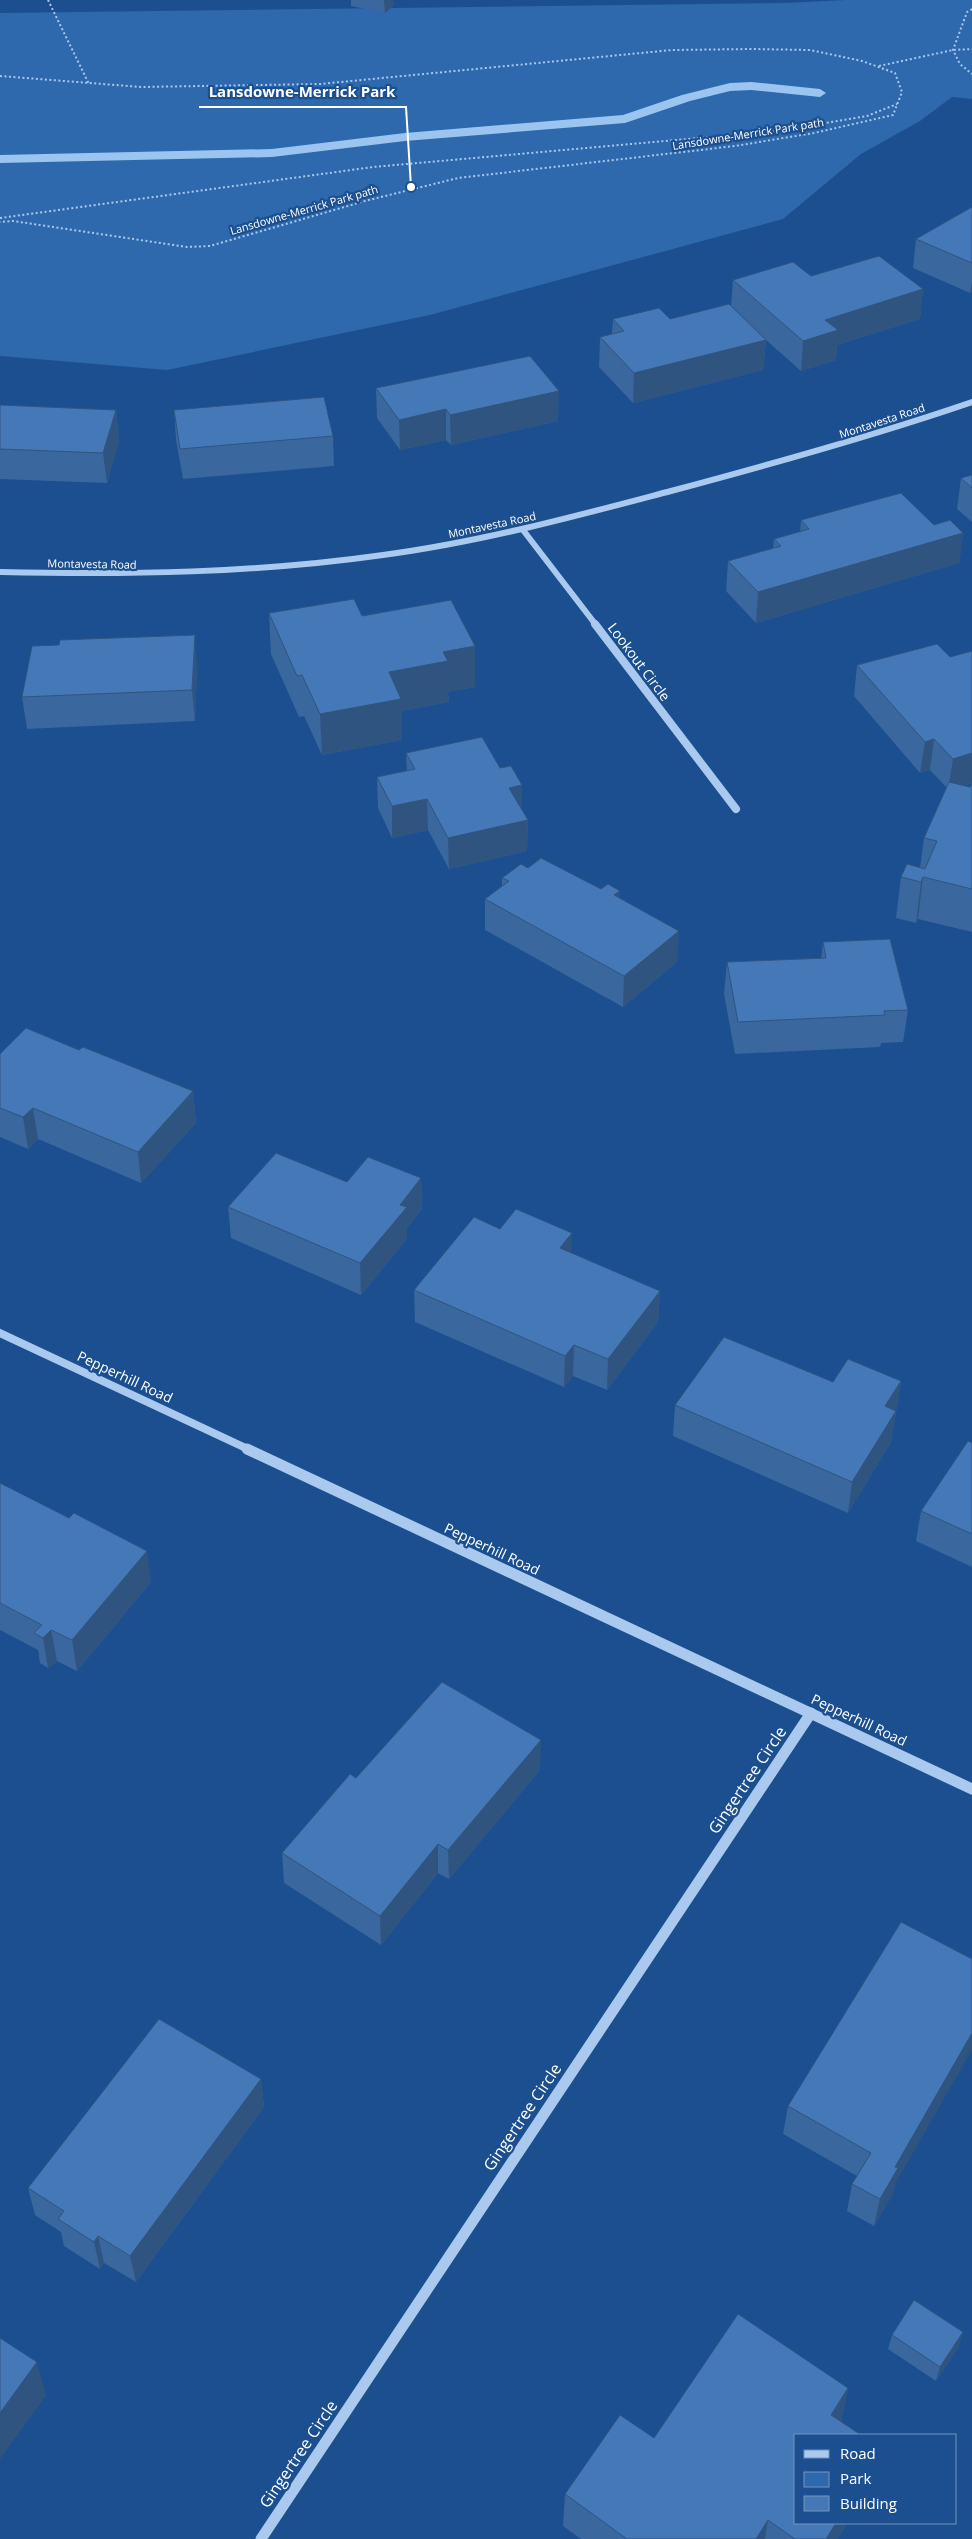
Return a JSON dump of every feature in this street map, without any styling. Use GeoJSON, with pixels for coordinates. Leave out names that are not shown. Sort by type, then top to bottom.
{"type":"FeatureCollection","features":[{"type":"Feature","properties":{"kind":"street","name":"Montavesta Road"},"geometry":{"type":"LineString","coordinates":[[0,572],[86,574],[196,572],[341,560],[436,547],[523,530],[818,452],[972,402]]}},
{"type":"Feature","properties":{"kind":"street","name":"Lookout Circle"},"geometry":{"type":"LineString","coordinates":[[523,530],[736,809]]}},
{"type":"Feature","properties":{"kind":"street","name":"Pepperhill Road"},"geometry":{"type":"LineString","coordinates":[[0,1333],[972,1789]]}},
{"type":"Feature","properties":{"kind":"street","name":"Gingertree Circle"},"geometry":{"type":"LineString","coordinates":[[261,2539],[811,1713]]}},
{"type":"Feature","properties":{"kind":"path"},"geometry":{"type":"LineString","coordinates":[[48,0],[89,84]]}},
{"type":"Feature","properties":{"kind":"path"},"geometry":{"type":"LineString","coordinates":[[972,10],[967,12],[953,50],[960,64],[972,74]]}},
{"type":"Feature","properties":{"kind":"path"},"geometry":{"type":"LineString","coordinates":[[878,66],[953,50],[972,49]]}},
{"type":"Feature","properties":{"kind":"path"},"geometry":{"type":"LineString","coordinates":[[0,76],[141,87],[320,84],[682,50],[810,50],[878,66],[895,73],[902,92],[897,104],[867,116],[777,131],[520,152],[373,167],[0,220]]}},
{"type":"Feature","properties":{"kind":"path","name":"Lansdowne-Merrick Park path"},"geometry":{"type":"LineString","coordinates":[[0,220],[187,247],[210,246],[356,202],[460,178],[767,143],[893,115],[897,104]]}},
{"type":"Feature","properties":{"kind":"green space"},"geometry":{"type":"Polygon","coordinates":[[[846,0],[972,0],[972,99],[952,97],[920,121],[861,154],[783,219],[430,315],[167,370],[0,356],[0,13],[786,3],[846,0]]]}},
{"type":"Feature","properties":{"kind":"building"},"geometry":{"type":"Polygon","coordinates":[[[972,207],[972,263],[916,239],[972,207]]]}},
{"type":"Feature","properties":{"kind":"building"},"geometry":{"type":"Polygon","coordinates":[[[879,256],[923,289],[825,320],[838,330],[803,341],[733,280],[793,262],[811,276],[879,256]]]}},
{"type":"Feature","properties":{"kind":"building"},"geometry":{"type":"Polygon","coordinates":[[[729,304],[766,340],[634,373],[600,337],[624,331],[613,319],[659,308],[670,319],[729,304]]]}},
{"type":"Feature","properties":{"kind":"building"},"geometry":{"type":"Polygon","coordinates":[[[530,356],[559,391],[450,415],[446,409],[399,420],[376,388],[530,356]]]}},
{"type":"Feature","properties":{"kind":"building"},"geometry":{"type":"Polygon","coordinates":[[[324,397],[333,436],[180,449],[174,410],[324,397]]]}},
{"type":"Feature","properties":{"kind":"building"},"geometry":{"type":"Polygon","coordinates":[[[0,405],[116,410],[103,453],[0,449],[0,405]]]}},
{"type":"Feature","properties":{"kind":"building"},"geometry":{"type":"Polygon","coordinates":[[[972,475],[972,488],[961,478],[972,475]]]}},
{"type":"Feature","properties":{"kind":"building"},"geometry":{"type":"Polygon","coordinates":[[[901,493],[934,525],[950,520],[963,533],[758,592],[728,561],[781,546],[774,539],[809,529],[801,520],[901,493]]]}},
{"type":"Feature","properties":{"kind":"building"},"geometry":{"type":"Polygon","coordinates":[[[354,599],[362,616],[451,600],[475,646],[443,652],[448,661],[389,672],[401,699],[320,714],[302,675],[297,676],[269,613],[354,599]]]}},
{"type":"Feature","properties":{"kind":"building"},"geometry":{"type":"Polygon","coordinates":[[[195,635],[192,690],[22,697],[32,646],[59,645],[60,640],[195,635]]]}},
{"type":"Feature","properties":{"kind":"building"},"geometry":{"type":"Polygon","coordinates":[[[937,644],[950,657],[972,651],[972,753],[953,759],[934,739],[925,742],[857,665],[937,644]]]}},
{"type":"Feature","properties":{"kind":"building"},"geometry":{"type":"Polygon","coordinates":[[[482,737],[500,768],[511,766],[522,785],[509,788],[528,820],[448,838],[427,799],[392,806],[377,777],[415,769],[406,753],[482,737]]]}},
{"type":"Feature","properties":{"kind":"building"},"geometry":{"type":"Polygon","coordinates":[[[949,782],[970,787],[972,784],[972,889],[923,877],[921,882],[901,877],[907,864],[925,869],[937,841],[924,838],[949,782]]]}},
{"type":"Feature","properties":{"kind":"building"},"geometry":{"type":"Polygon","coordinates":[[[541,858],[601,889],[608,884],[620,891],[614,895],[679,931],[624,976],[485,899],[509,881],[502,878],[521,864],[528,868],[541,858]]]}},
{"type":"Feature","properties":{"kind":"building"},"geometry":{"type":"Polygon","coordinates":[[[890,939],[908,1010],[884,1011],[885,1015],[738,1022],[727,962],[826,958],[823,942],[890,939]]]}},
{"type":"Feature","properties":{"kind":"building"},"geometry":{"type":"Polygon","coordinates":[[[26,1028],[79,1050],[83,1047],[193,1091],[138,1152],[33,1108],[23,1117],[0,1108],[0,1054],[26,1028]]]}},
{"type":"Feature","properties":{"kind":"building"},"geometry":{"type":"Polygon","coordinates":[[[276,1153],[347,1182],[368,1157],[421,1178],[400,1205],[407,1207],[360,1263],[228,1207],[276,1153]]]}},
{"type":"Feature","properties":{"kind":"building"},"geometry":{"type":"Polygon","coordinates":[[[516,1209],[572,1233],[560,1248],[660,1291],[608,1359],[574,1345],[565,1356],[414,1290],[474,1217],[500,1229],[516,1209]]]}},
{"type":"Feature","properties":{"kind":"building"},"geometry":{"type":"Polygon","coordinates":[[[724,1337],[833,1382],[848,1359],[901,1381],[885,1406],[896,1411],[852,1482],[675,1405],[724,1337]]]}},
{"type":"Feature","properties":{"kind":"building"},"geometry":{"type":"Polygon","coordinates":[[[968,1441],[972,1443],[972,1534],[921,1511],[968,1441]]]}},
{"type":"Feature","properties":{"kind":"building"},"geometry":{"type":"Polygon","coordinates":[[[0,1483],[69,1518],[74,1513],[147,1551],[72,1640],[51,1630],[43,1638],[34,1633],[42,1625],[0,1603],[0,1483]]]}},
{"type":"Feature","properties":{"kind":"building"},"geometry":{"type":"Polygon","coordinates":[[[442,1682],[541,1740],[448,1850],[438,1844],[380,1916],[282,1853],[350,1774],[356,1778],[442,1682]]]}},
{"type":"Feature","properties":{"kind":"building"},"geometry":{"type":"Polygon","coordinates":[[[901,1922],[972,1959],[972,2033],[895,2167],[898,2168],[880,2199],[852,2184],[871,2153],[788,2106],[901,1922]]]}},
{"type":"Feature","properties":{"kind":"building"},"geometry":{"type":"Polygon","coordinates":[[[159,2019],[261,2079],[130,2256],[98,2236],[94,2242],[58,2219],[64,2211],[28,2188],[159,2019]]]}},
{"type":"Feature","properties":{"kind":"building"},"geometry":{"type":"Polygon","coordinates":[[[914,2300],[963,2332],[940,2367],[892,2335],[914,2300]]]}},
{"type":"Feature","properties":{"kind":"building"},"geometry":{"type":"Polygon","coordinates":[[[738,2314],[848,2388],[831,2415],[860,2434],[794,2434],[794,2524],[835,2524],[826,2539],[795,2539],[768,2520],[756,2539],[627,2539],[565,2494],[620,2415],[654,2438],[738,2314]]]}},
{"type":"Feature","properties":{"kind":"building"},"geometry":{"type":"Polygon","coordinates":[[[0,2338],[37,2362],[0,2413],[0,2338]]]}},
{"type":"Feature","properties":{"kind":"waterway"},"geometry":{"type":"LineString","coordinates":[[0,159],[272,153],[405,137],[625,119],[686,98],[730,87],[751,86],[820,93]]}},
{"type":"Feature","properties":{"kind":"place","name":"Lansdowne-Merrick Park"},"geometry":{"type":"Point","coordinates":[411,187]}}]}
